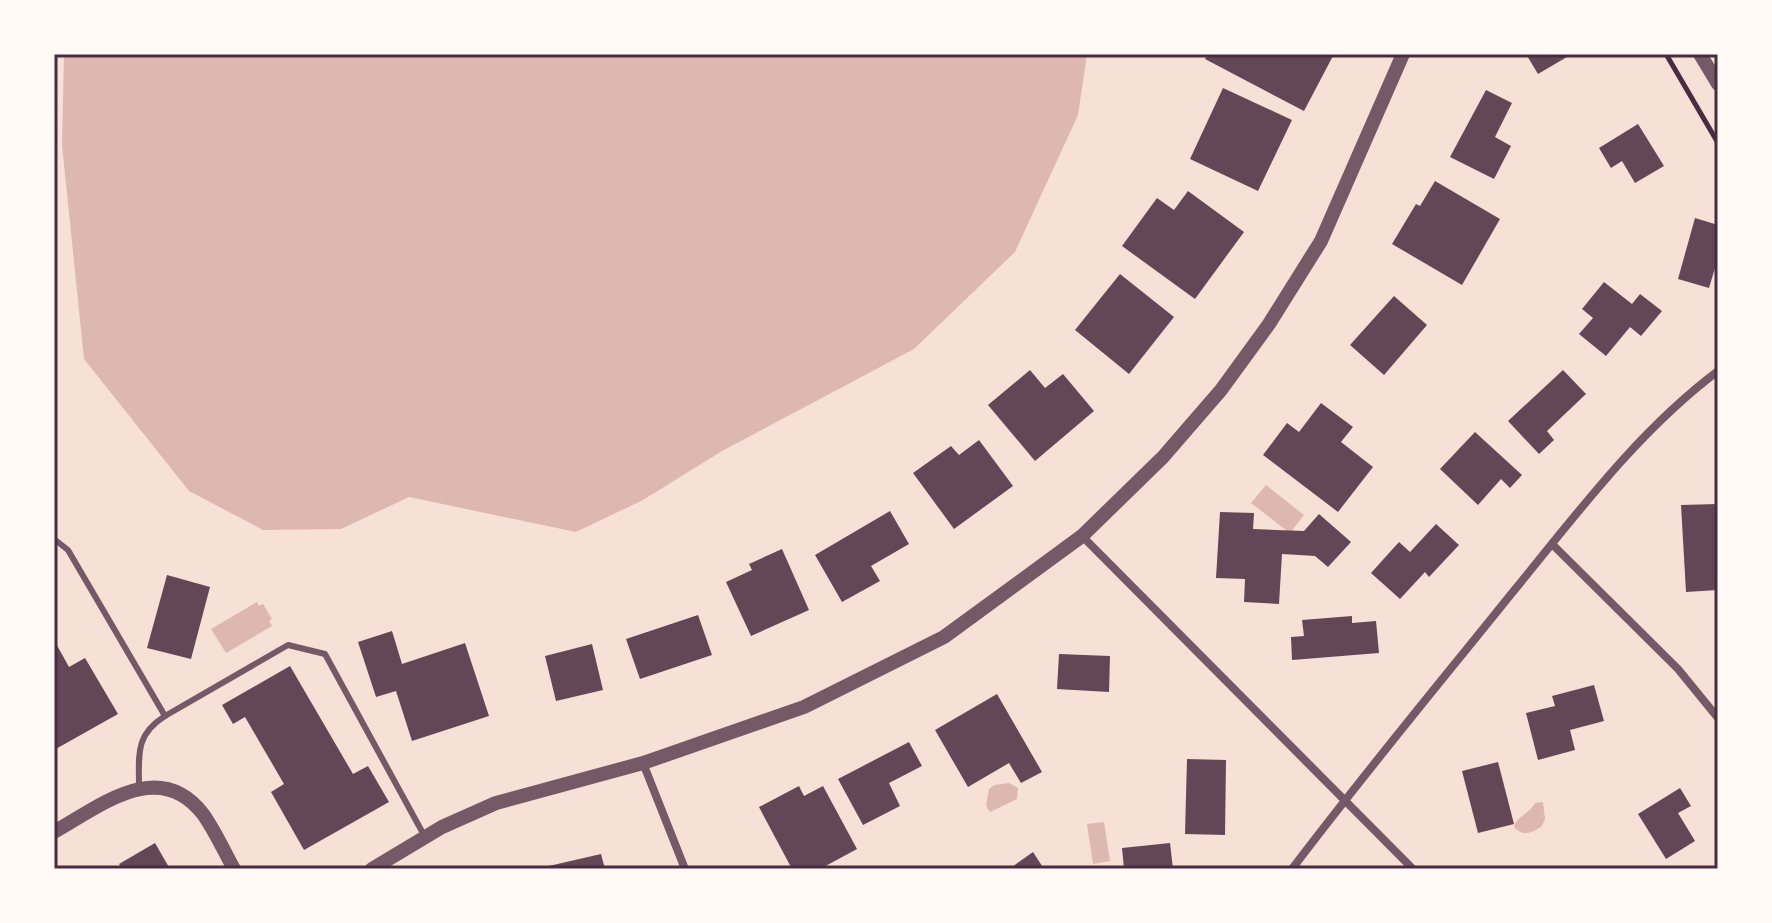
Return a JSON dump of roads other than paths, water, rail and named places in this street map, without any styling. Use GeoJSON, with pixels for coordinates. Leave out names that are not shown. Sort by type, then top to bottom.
{"type":"FeatureCollection","features":[{"type":"Feature","properties":{"kind":"street"},"geometry":{"type":"LineString","coordinates":[[372,869],[425,837],[496,803],[643,763],[804,707],[944,637],[1082,536],[1163,457],[1221,390],[1269,324],[1321,241],[1403,54]]}},
{"type":"Feature","properties":{"kind":"street"},"geometry":{"type":"LineString","coordinates":[[1700,54],[1718,84]]}},
{"type":"Feature","properties":{"kind":"street"},"geometry":{"type":"LineString","coordinates":[[1292,869],[1344,800],[1624,457],[1685,396],[1718,371]]}},
{"type":"Feature","properties":{"kind":"street"},"geometry":{"type":"LineString","coordinates":[[1082,536],[1413,869]]}},
{"type":"Feature","properties":{"kind":"street"},"geometry":{"type":"LineString","coordinates":[[1552,544],[1678,669],[1718,718]]}},
{"type":"Feature","properties":{"kind":"street"},"geometry":{"type":"LineString","coordinates":[[643,763],[685,869]]}},
{"type":"Feature","properties":{"kind":"street"},"geometry":{"type":"LineString","coordinates":[[54,832],[110,800],[139,787],[154,786],[183,794],[203,814],[234,869]]}},
{"type":"Feature","properties":{"kind":"lane"},"geometry":{"type":"LineString","coordinates":[[54,539],[68,550],[165,716]]}},
{"type":"Feature","properties":{"kind":"lane"},"geometry":{"type":"LineString","coordinates":[[139,787],[139,753],[143,737],[165,716],[288,645],[325,654],[425,837]]}}]}
